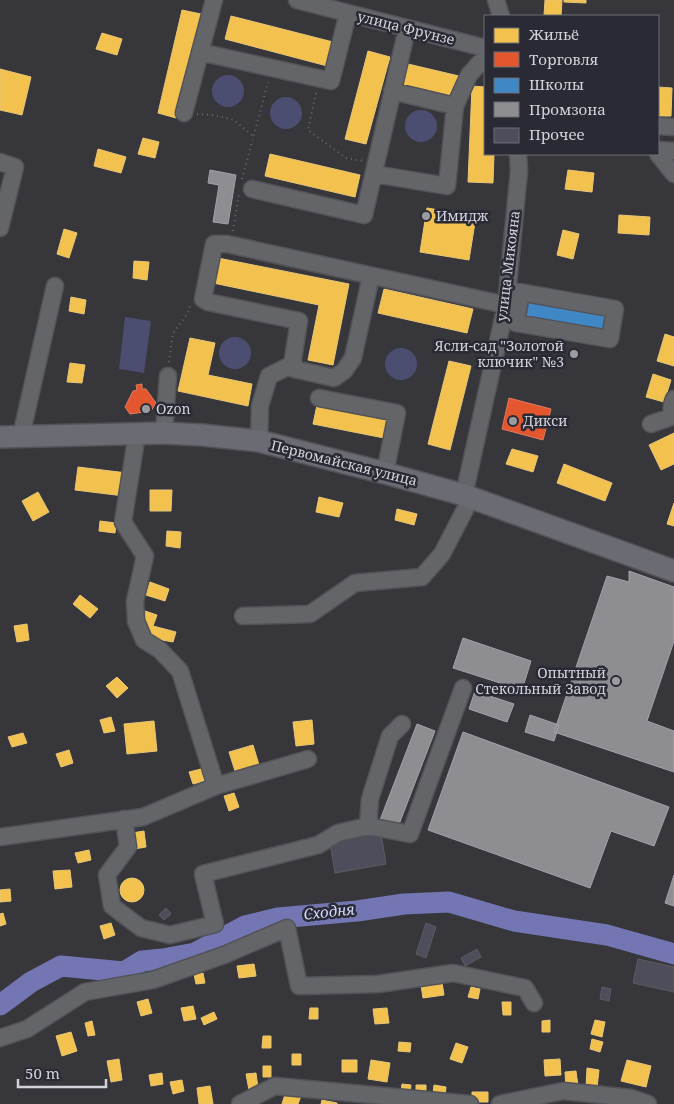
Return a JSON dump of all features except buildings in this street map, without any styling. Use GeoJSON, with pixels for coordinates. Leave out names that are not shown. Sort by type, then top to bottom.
{"type":"FeatureCollection","features":[{"type":"Feature","properties":{"kind":"main road","name":"Первомайская улица"},"geometry":{"type":"LineString","coordinates":[[10,437],[164,433],[259,441],[386,473],[467,496],[674,571]]}},
{"type":"Feature","properties":{"kind":"street"},"geometry":{"type":"LineString","coordinates":[[184,114],[214,0]]}},
{"type":"Feature","properties":{"kind":"street","name":"улица Фрунзе"},"geometry":{"type":"LineString","coordinates":[[297,0],[484,48]]}},
{"type":"Feature","properties":{"kind":"street"},"geometry":{"type":"LineString","coordinates":[[496,0],[501,15]]}},
{"type":"Feature","properties":{"kind":"street"},"geometry":{"type":"LineString","coordinates":[[200,52],[331,81],[348,13]]}},
{"type":"Feature","properties":{"kind":"street"},"geometry":{"type":"LineString","coordinates":[[247,185],[364,215],[407,29]]}},
{"type":"Feature","properties":{"kind":"street"},"geometry":{"type":"LineString","coordinates":[[375,168],[447,186],[455,106],[469,75],[484,58]]}},
{"type":"Feature","properties":{"kind":"street"},"geometry":{"type":"LineString","coordinates":[[392,91],[455,106]]}},
{"type":"Feature","properties":{"kind":"street"},"geometry":{"type":"LineString","coordinates":[[659,126],[674,127]]}},
{"type":"Feature","properties":{"kind":"street"},"geometry":{"type":"LineString","coordinates":[[659,152],[674,151]]}},
{"type":"Feature","properties":{"kind":"street"},"geometry":{"type":"LineString","coordinates":[[659,153],[674,174]]}},
{"type":"Feature","properties":{"kind":"street","name":"улица Микояна"},"geometry":{"type":"LineString","coordinates":[[243,616],[310,614],[355,583],[422,577],[442,554],[467,496],[512,296],[519,170],[518,155]]}},
{"type":"Feature","properties":{"kind":"street"},"geometry":{"type":"LineString","coordinates":[[0,162],[15,167],[0,228]]}},
{"type":"Feature","properties":{"kind":"street"},"geometry":{"type":"LineString","coordinates":[[371,276],[353,358],[344,371],[334,378],[294,369],[293,359],[299,320],[208,302],[203,299],[214,244],[227,244],[371,276],[615,309],[610,339],[516,323],[512,296]]}},
{"type":"Feature","properties":{"kind":"street"},"geometry":{"type":"LineString","coordinates":[[10,437],[55,286]]}},
{"type":"Feature","properties":{"kind":"street"},"geometry":{"type":"LineString","coordinates":[[259,441],[260,406],[270,376],[294,364]]}},
{"type":"Feature","properties":{"kind":"street"},"geometry":{"type":"LineString","coordinates":[[164,433],[168,376]]}},
{"type":"Feature","properties":{"kind":"street"},"geometry":{"type":"LineString","coordinates":[[319,398],[397,413],[386,473]]}},
{"type":"Feature","properties":{"kind":"street"},"geometry":{"type":"LineString","coordinates":[[651,424],[673,417],[672,405],[674,399]]}},
{"type":"Feature","properties":{"kind":"street"},"geometry":{"type":"LineString","coordinates":[[137,434],[123,522],[145,556],[135,601],[136,621],[144,640],[160,650],[180,671],[216,786]]}},
{"type":"Feature","properties":{"kind":"street"},"geometry":{"type":"LineString","coordinates":[[124,819],[128,846],[107,876],[112,906],[141,928],[170,935],[215,924],[203,874],[318,845],[338,833],[368,826],[410,834],[463,688]]}},
{"type":"Feature","properties":{"kind":"street"},"geometry":{"type":"LineString","coordinates":[[368,826],[370,799],[390,736],[402,724]]}},
{"type":"Feature","properties":{"kind":"street"},"geometry":{"type":"LineString","coordinates":[[0,837],[143,817],[216,786],[308,759]]}},
{"type":"Feature","properties":{"kind":"street"},"geometry":{"type":"LineString","coordinates":[[0,1038],[28,1029],[85,992],[153,980],[224,955],[287,928],[299,986],[378,984],[453,973],[525,988],[534,1003]]}},
{"type":"Feature","properties":{"kind":"street"},"geometry":{"type":"LineString","coordinates":[[240,1104],[275,1086],[470,1104]]}},
{"type":"Feature","properties":{"kind":"street"},"geometry":{"type":"LineString","coordinates":[[500,1104],[563,1090],[631,1098],[648,1104]]}},
{"type":"Feature","properties":{"kind":"path"},"geometry":{"type":"LineString","coordinates":[[247,185],[254,136],[272,68]]}},
{"type":"Feature","properties":{"kind":"path"},"geometry":{"type":"LineString","coordinates":[[319,78],[308,130],[346,158],[375,168]]}},
{"type":"Feature","properties":{"kind":"path"},"geometry":{"type":"LineString","coordinates":[[184,114],[213,115],[234,120],[254,136]]}},
{"type":"Feature","properties":{"kind":"shaded area"},"geometry":{"type":"Polygon","coordinates":[[[228,75],[234,76],[239,80],[243,85],[243,97],[239,102],[234,106],[228,107],[222,106],[217,102],[213,97],[212,91],[213,85],[217,80],[222,76],[228,75]]]}},
{"type":"Feature","properties":{"kind":"shaded area"},"geometry":{"type":"Polygon","coordinates":[[[286,97],[292,98],[297,102],[301,107],[301,119],[297,124],[292,128],[286,129],[280,128],[275,124],[271,119],[270,113],[271,107],[275,102],[280,98],[286,97]]]}},
{"type":"Feature","properties":{"kind":"shaded area"},"geometry":{"type":"Polygon","coordinates":[[[421,110],[427,111],[432,115],[436,120],[436,132],[432,137],[427,141],[421,142],[415,141],[410,137],[406,132],[405,126],[406,120],[410,115],[415,111],[421,110]]]}},
{"type":"Feature","properties":{"kind":"shaded area"},"geometry":{"type":"Polygon","coordinates":[[[125,317],[151,321],[144,373],[119,369],[125,317]]]}},
{"type":"Feature","properties":{"kind":"shaded area"},"geometry":{"type":"Polygon","coordinates":[[[235,337],[241,338],[246,342],[250,347],[250,359],[246,364],[241,368],[235,369],[229,368],[224,364],[220,359],[219,353],[220,347],[224,342],[229,338],[235,337]]]}},
{"type":"Feature","properties":{"kind":"shaded area"},"geometry":{"type":"Polygon","coordinates":[[[401,348],[407,349],[412,353],[416,358],[416,370],[412,375],[407,379],[401,380],[395,379],[390,375],[386,370],[385,364],[386,358],[390,353],[395,349],[401,348]]]}},
{"type":"Feature","properties":{"kind":"waterway","name":"Сходня"},"geometry":{"type":"LineString","coordinates":[[0,1005],[31,982],[61,966],[124,972],[142,961],[195,953],[245,926],[278,918],[357,911],[404,904],[449,902],[514,921],[607,935],[674,954]]}},
{"type":"Feature","properties":{"kind":"place","name":"Имидж"},"geometry":{"type":"Point","coordinates":[426,216]}},
{"type":"Feature","properties":{"kind":"place","name":"Ясли-сад \"Золотой ключик\" №3"},"geometry":{"type":"Point","coordinates":[574,354]}},
{"type":"Feature","properties":{"kind":"place","name":"Ozon"},"geometry":{"type":"Point","coordinates":[146,409]}},
{"type":"Feature","properties":{"kind":"place","name":"Дикси"},"geometry":{"type":"Point","coordinates":[513,421]}},
{"type":"Feature","properties":{"kind":"place","name":"Опытный Стекольный Завод"},"geometry":{"type":"Point","coordinates":[616,681]}}]}
